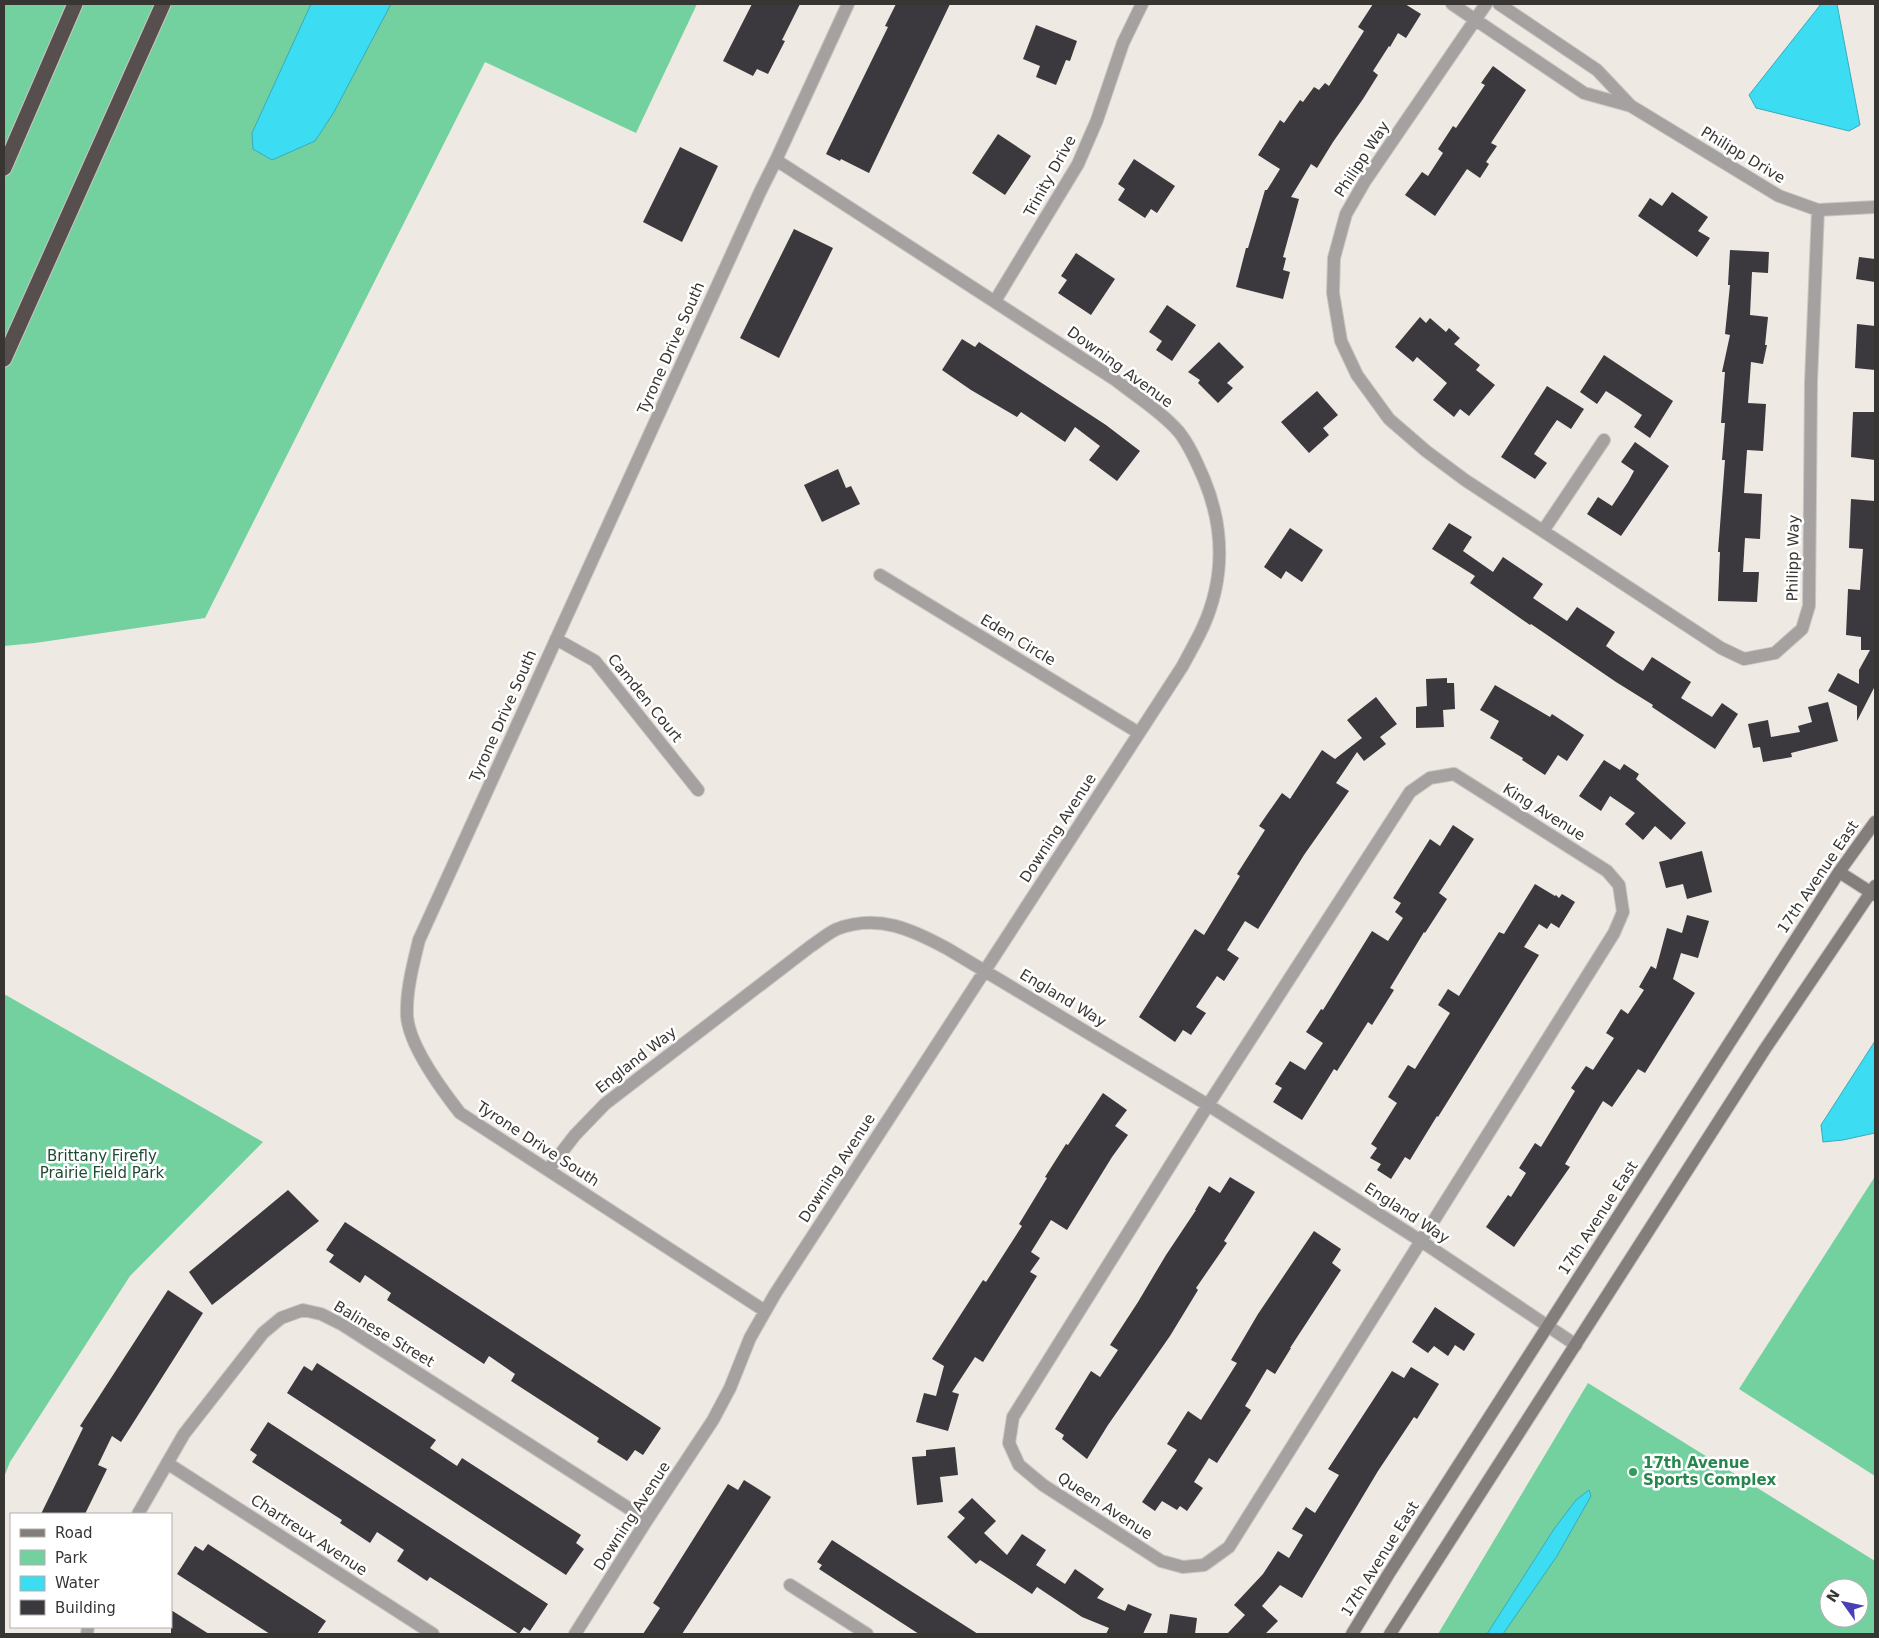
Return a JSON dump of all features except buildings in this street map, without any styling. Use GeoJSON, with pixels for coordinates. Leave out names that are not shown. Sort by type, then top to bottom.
{"type":"FeatureCollection","features":[{"type":"Feature","properties":{"kind":"highway"},"geometry":{"type":"LineString","coordinates":[[4,168],[75,4]]}},
{"type":"Feature","properties":{"kind":"highway"},"geometry":{"type":"LineString","coordinates":[[4,359],[163,4]]}},
{"type":"Feature","properties":{"kind":"street","name":"Tyrone Drive South"},"geometry":{"type":"LineString","coordinates":[[765,1311],[460,1113],[444,1093],[415,1043],[407,1018],[408,982],[419,940],[760,192],[848,4]]}},
{"type":"Feature","properties":{"kind":"street","name":"Trinity Drive"},"geometry":{"type":"LineString","coordinates":[[995,301],[1078,164],[1097,120],[1123,43],[1142,4]]}},
{"type":"Feature","properties":{"kind":"street","name":"Philipp Drive"},"geometry":{"type":"LineString","coordinates":[[1452,4],[1584,93],[1631,106]]}},
{"type":"Feature","properties":{"kind":"street","name":"Philipp Way"},"geometry":{"type":"LineString","coordinates":[[1486,4],[1365,181],[1346,214],[1334,258],[1333,293],[1341,341],[1357,375],[1390,419],[1426,451],[1465,480],[1721,648],[1744,659],[1774,653],[1802,629],[1809,606],[1811,382],[1818,210]]}},
{"type":"Feature","properties":{"kind":"street","name":"Philipp Drive"},"geometry":{"type":"LineString","coordinates":[[1499,4],[1597,70],[1631,106],[1779,196],[1818,210],[1875,207]]}},
{"type":"Feature","properties":{"kind":"street","name":"Downing Avenue"},"geometry":{"type":"LineString","coordinates":[[575,1634],[647,1520],[714,1420],[730,1388],[750,1338],[765,1311],[1182,667],[1212,604],[1221,552],[1219,529],[1208,489],[1193,454],[1179,432],[1158,413],[1117,381],[776,160]]}},
{"type":"Feature","properties":{"kind":"street"},"geometry":{"type":"LineString","coordinates":[[1543,531],[1604,440]]}},
{"type":"Feature","properties":{"kind":"street","name":"Eden Circle"},"geometry":{"type":"LineString","coordinates":[[880,575],[1139,733]]}},
{"type":"Feature","properties":{"kind":"street","name":"Camden Court"},"geometry":{"type":"LineString","coordinates":[[556,640],[594,661],[698,790]]}},
{"type":"Feature","properties":{"kind":"street","name":"King Avenue"},"geometry":{"type":"LineString","coordinates":[[1208,1106],[1410,792],[1430,778],[1454,774],[1607,871],[1619,886],[1623,912],[1614,933],[1420,1241]]}},
{"type":"Feature","properties":{"kind":"street","name":"17th Avenue East"},"geometry":{"type":"LineString","coordinates":[[1352,1634],[1547,1326],[1839,872],[1875,822]]}},
{"type":"Feature","properties":{"kind":"street"},"geometry":{"type":"LineString","coordinates":[[1390,1634],[1765,1049],[1874,891],[1839,872]]}},
{"type":"Feature","properties":{"kind":"street","name":"England Way"},"geometry":{"type":"LineString","coordinates":[[548,1170],[575,1135],[605,1104],[810,946],[836,930],[859,924],[896,925],[925,936],[1208,1106],[1420,1241],[1576,1345]]}},
{"type":"Feature","properties":{"kind":"street","name":"Queen Avenue"},"geometry":{"type":"LineString","coordinates":[[1208,1106],[1013,1417],[1009,1443],[1019,1465],[1043,1485],[1161,1561],[1183,1567],[1204,1565],[1229,1546],[1420,1241]]}},
{"type":"Feature","properties":{"kind":"street","name":"Balinese Street"},"geometry":{"type":"LineString","coordinates":[[139,1513],[184,1434],[263,1333],[281,1318],[303,1310],[321,1314],[343,1324],[647,1520]]}},
{"type":"Feature","properties":{"kind":"street","name":"Chartreux Avenue"},"geometry":{"type":"LineString","coordinates":[[167,1463],[433,1634]]}},
{"type":"Feature","properties":{"kind":"street"},"geometry":{"type":"LineString","coordinates":[[790,1584],[868,1634]]}},
{"type":"Feature","properties":{"kind":"green space"},"geometry":{"type":"Polygon","coordinates":[[[4,4],[697,4],[636,133],[485,62],[205,618],[4,646],[4,4]]]}},
{"type":"Feature","properties":{"kind":"green space","name":"Brittany Firefly Prairie Field Park"},"geometry":{"type":"Polygon","coordinates":[[[4,994],[263,1142],[130,1276],[10,1462],[4,1477],[4,994]]]}},
{"type":"Feature","properties":{"kind":"green space"},"geometry":{"type":"Polygon","coordinates":[[[1875,1178],[1875,1476],[1739,1389],[1875,1178]]]}},
{"type":"Feature","properties":{"kind":"green space","name":"17th Avenue Sports Complex"},"geometry":{"type":"Polygon","coordinates":[[[1588,1383],[1875,1561],[1875,1634],[1438,1634],[1588,1383]]]}},
{"type":"Feature","properties":{"kind":"water"},"geometry":{"type":"Polygon","coordinates":[[[311,4],[391,4],[334,112],[315,141],[272,160],[253,149],[252,133],[311,4]]]}},
{"type":"Feature","properties":{"kind":"water"},"geometry":{"type":"Polygon","coordinates":[[[1821,4],[1837,4],[1860,125],[1849,131],[1756,108],[1749,95],[1821,4]]]}},
{"type":"Feature","properties":{"kind":"water"},"geometry":{"type":"Polygon","coordinates":[[[1875,1041],[1875,1133],[1823,1142],[1821,1125],[1875,1041]]]}},
{"type":"Feature","properties":{"kind":"water"},"geometry":{"type":"Polygon","coordinates":[[[1589,1490],[1591,1496],[1557,1556],[1503,1634],[1487,1634],[1554,1529],[1576,1500],[1589,1490]]]}},
{"type":"Feature","properties":{"kind":"place","name":"17th Avenue Sports Complex"},"geometry":{"type":"Point","coordinates":[1633,1472]}}]}
